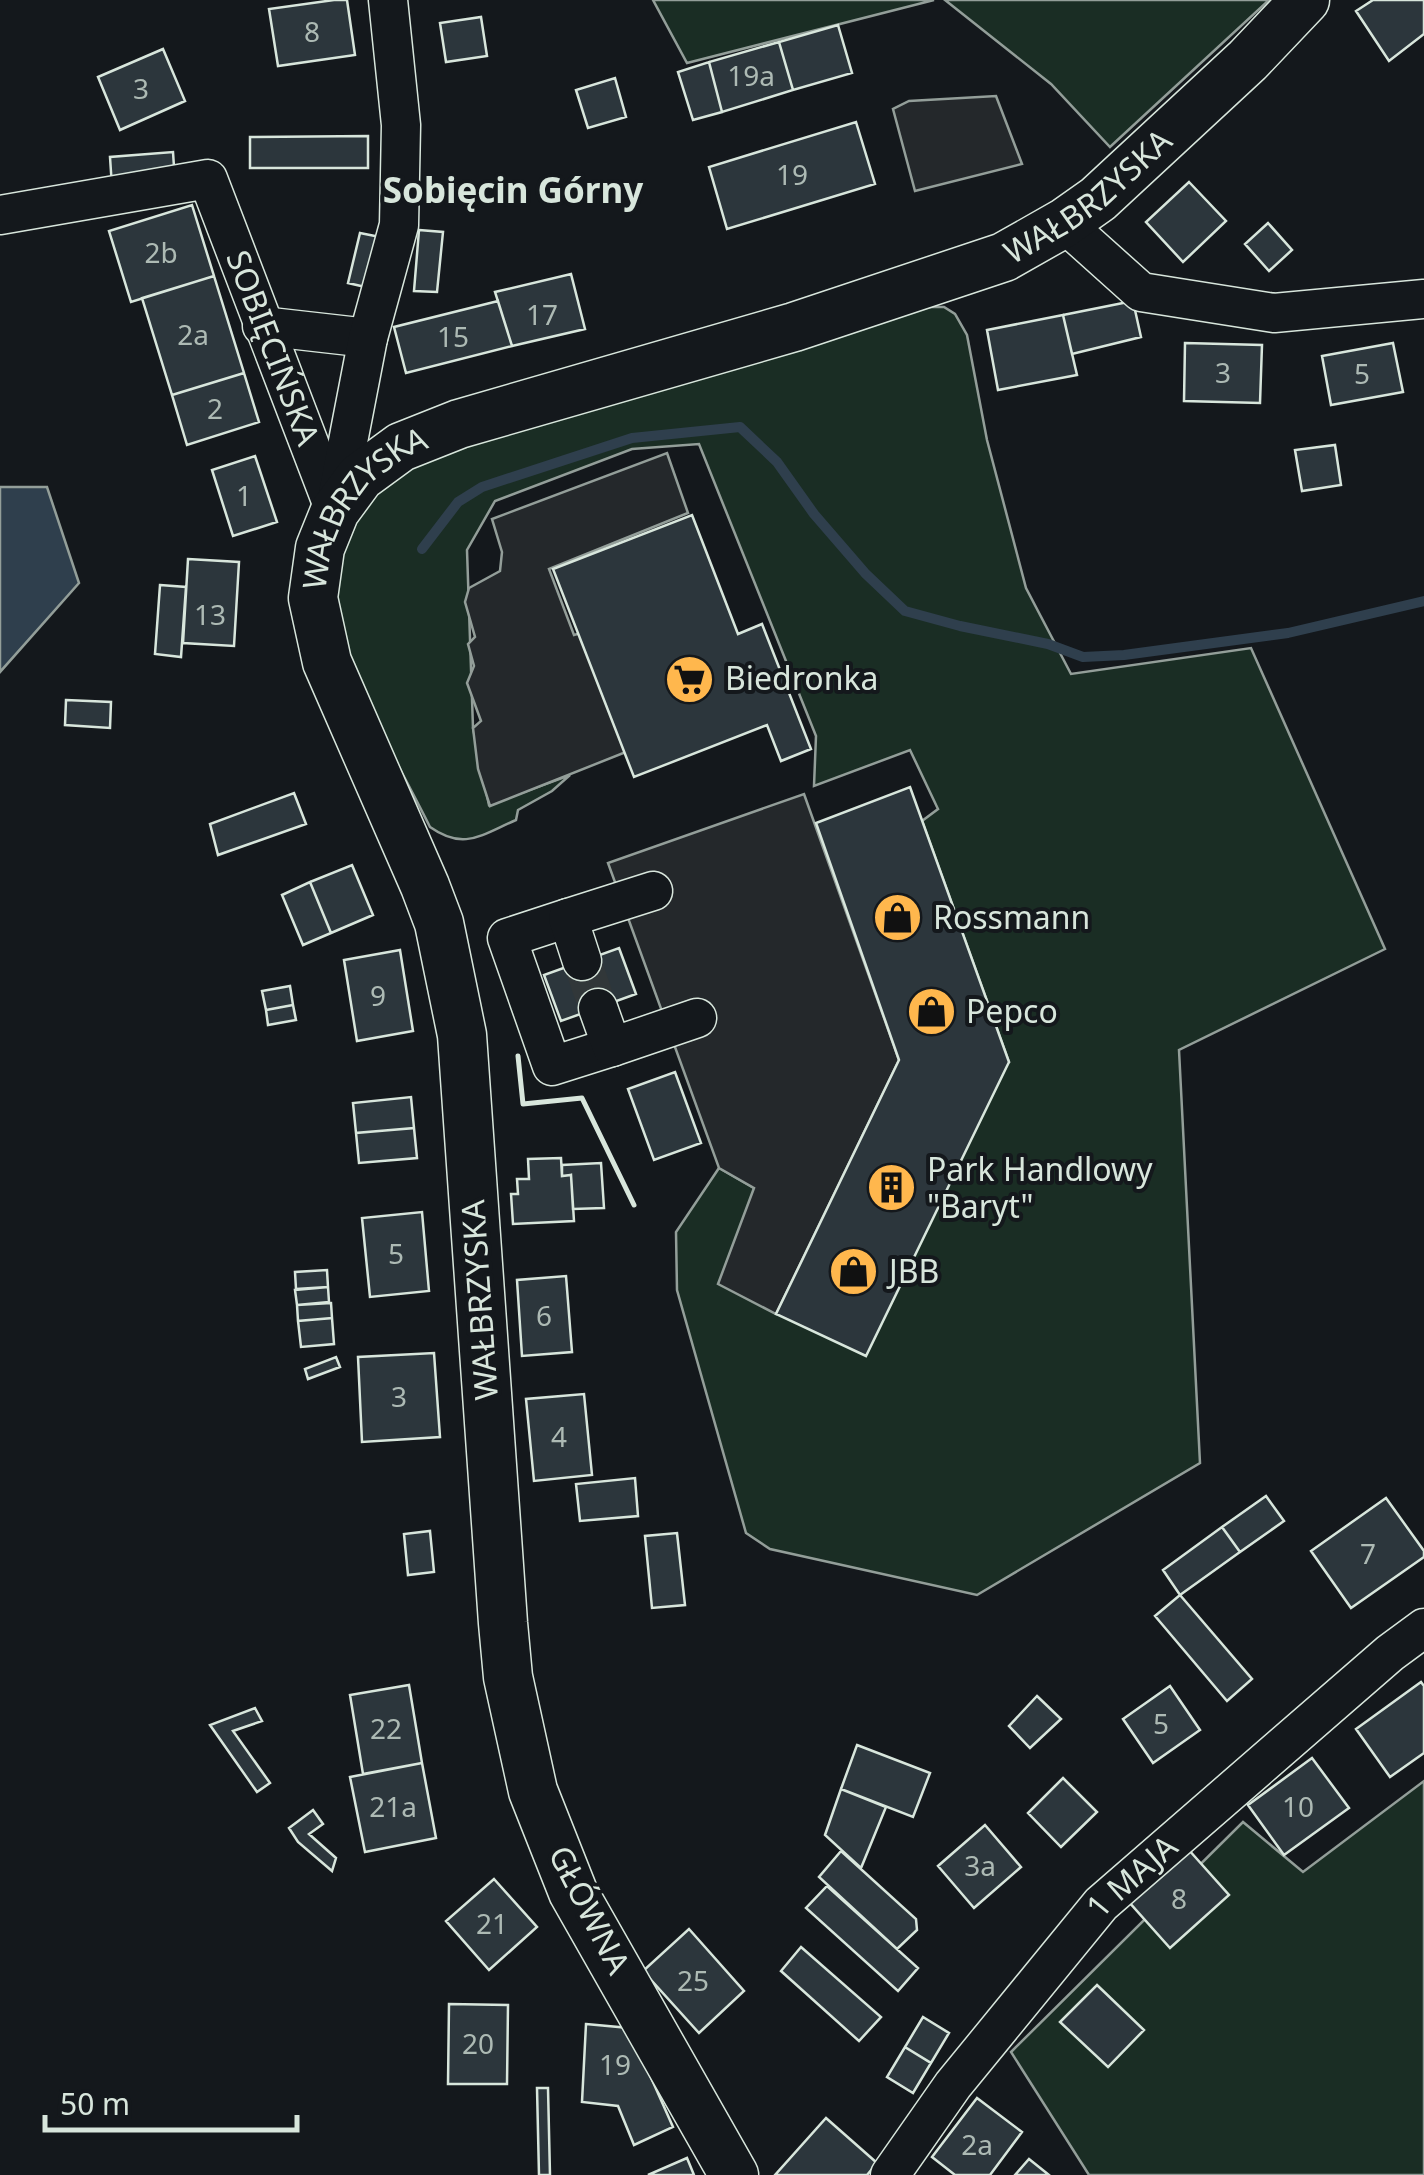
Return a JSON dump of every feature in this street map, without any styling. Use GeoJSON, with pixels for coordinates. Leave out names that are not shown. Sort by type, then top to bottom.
{"type":"FeatureCollection","features":[{"type":"Feature","properties":{"kind":"main road","name":"WAŁBRZYSKA"},"geometry":{"type":"LineString","coordinates":[[503,1623],[462,1035],[426,886],[327,662],[313,598],[320,548],[335,512],[360,477],[401,447],[459,424],[794,326],[1004,256],[1064,223],[1126,176],[1306,0]]}},
{"type":"Feature","properties":{"kind":"main road","name":"GŁÓWNA"},"geometry":{"type":"LineString","coordinates":[[503,1623],[508,1677],[533,1791],[574,1892],[734,2175]]}},
{"type":"Feature","properties":{"kind":"street","name":"SOBIĘCIŃSKA"},"geometry":{"type":"LineString","coordinates":[[335,512],[368,338],[398,225],[401,125],[388,0]]}},
{"type":"Feature","properties":{"kind":"street","name":"SOBIĘCIŃSKA"},"geometry":{"type":"LineString","coordinates":[[0,215],[208,179],[335,512]]}},
{"type":"Feature","properties":{"kind":"street"},"geometry":{"type":"LineString","coordinates":[[1064,223],[1141,292],[1274,313],[1424,299]]}},
{"type":"Feature","properties":{"kind":"street"},"geometry":{"type":"LineString","coordinates":[[262,326],[368,338]]}},
{"type":"Feature","properties":{"kind":"street"},"geometry":{"type":"LineString","coordinates":[[653,891],[506,938],[552,1066],[697,1018]]}},
{"type":"Feature","properties":{"kind":"street"},"geometry":{"type":"LineString","coordinates":[[568,918],[582,962]]}},
{"type":"Feature","properties":{"kind":"street"},"geometry":{"type":"LineString","coordinates":[[598,1008],[612,1047]]}},
{"type":"Feature","properties":{"kind":"street","name":"1 MAJA"},"geometry":{"type":"LineString","coordinates":[[890,2175],[953,2085],[1101,1904],[1390,1653],[1424,1628]]}},
{"type":"Feature","properties":{"kind":"green space"},"geometry":{"type":"Polygon","coordinates":[[[653,0],[934,0],[687,63],[653,0]]]}},
{"type":"Feature","properties":{"kind":"green space"},"geometry":{"type":"Polygon","coordinates":[[[945,0],[1269,0],[1110,147],[1051,84],[945,0]]]}},
{"type":"Feature","properties":{"kind":"green space"},"geometry":{"type":"Polygon","coordinates":[[[929,307],[944,307],[955,314],[967,335],[987,440],[1026,588],[1071,674],[1251,648],[1385,949],[1179,1050],[1200,1463],[977,1595],[770,1549],[746,1533],[677,1290],[676,1232],[719,1168],[754,1188],[1009,1062],[922,821],[938,809],[910,750],[814,786],[816,736],[699,444],[632,449],[495,501],[467,550],[473,728],[489,805],[570,775],[552,791],[518,810],[516,820],[493,831],[463,839],[430,827],[359,686],[331,601],[338,555],[360,514],[391,480],[430,456],[929,307]]]}},
{"type":"Feature","properties":{"kind":"green space"},"geometry":{"type":"Polygon","coordinates":[[[1424,1781],[1424,2175],[1089,2175],[1011,2052],[1243,1822],[1303,1872],[1424,1781]]]}},
{"type":"Feature","properties":{"kind":"shaded area"},"geometry":{"type":"Polygon","coordinates":[[[996,96],[1022,164],[915,191],[893,109],[909,101],[996,96]]]}},
{"type":"Feature","properties":{"kind":"shaded area"},"geometry":{"type":"Polygon","coordinates":[[[667,453],[688,513],[549,569],[574,635],[592,630],[636,748],[490,806],[478,769],[473,728],[481,721],[467,683],[474,666],[468,644],[475,637],[465,602],[469,588],[500,571],[502,552],[492,519],[667,453]]]}},
{"type":"Feature","properties":{"kind":"shaded area"},"geometry":{"type":"Polygon","coordinates":[[[804,794],[899,1060],[776,1314],[718,1284],[754,1188],[719,1168],[608,863],[804,794]]]}},
{"type":"Feature","properties":{"kind":"water"},"geometry":{"type":"Polygon","coordinates":[[[0,487],[47,487],[79,583],[0,672],[0,487]]]}},
{"type":"Feature","properties":{"kind":"building"},"geometry":{"type":"Polygon","coordinates":[[[347,0],[355,55],[278,66],[269,9],[347,0]]]}},
{"type":"Feature","properties":{"kind":"building"},"geometry":{"type":"Polygon","coordinates":[[[1373,0],[1424,0],[1424,34],[1389,61],[1356,11],[1373,0]]]}},
{"type":"Feature","properties":{"kind":"building"},"geometry":{"type":"Polygon","coordinates":[[[481,17],[487,56],[446,62],[440,23],[481,17]]]}},
{"type":"Feature","properties":{"kind":"building"},"geometry":{"type":"Polygon","coordinates":[[[838,25],[852,73],[793,90],[779,42],[838,25]]]}},
{"type":"Feature","properties":{"kind":"building"},"geometry":{"type":"Polygon","coordinates":[[[779,42],[793,90],[722,112],[709,62],[779,42]]]}},
{"type":"Feature","properties":{"kind":"building"},"geometry":{"type":"Polygon","coordinates":[[[163,49],[185,101],[120,130],[98,77],[163,49]]]}},
{"type":"Feature","properties":{"kind":"building"},"geometry":{"type":"Polygon","coordinates":[[[709,62],[722,112],[693,120],[678,72],[709,62]]]}},
{"type":"Feature","properties":{"kind":"building"},"geometry":{"type":"Polygon","coordinates":[[[615,78],[626,117],[588,128],[576,90],[615,78]]]}},
{"type":"Feature","properties":{"kind":"building"},"geometry":{"type":"Polygon","coordinates":[[[856,122],[875,184],[727,229],[709,167],[856,122]]]}},
{"type":"Feature","properties":{"kind":"building"},"geometry":{"type":"Polygon","coordinates":[[[368,136],[368,168],[250,168],[250,137],[368,136]]]}},
{"type":"Feature","properties":{"kind":"building"},"geometry":{"type":"Polygon","coordinates":[[[173,152],[175,182],[112,187],[110,157],[173,152]]]}},
{"type":"Feature","properties":{"kind":"building"},"geometry":{"type":"Polygon","coordinates":[[[1189,182],[1226,221],[1183,262],[1146,222],[1189,182]]]}},
{"type":"Feature","properties":{"kind":"building"},"geometry":{"type":"Polygon","coordinates":[[[192,205],[214,276],[131,302],[109,231],[192,205]]]}},
{"type":"Feature","properties":{"kind":"building"},"geometry":{"type":"Polygon","coordinates":[[[1268,223],[1292,250],[1269,271],[1245,244],[1268,223]]]}},
{"type":"Feature","properties":{"kind":"building"},"geometry":{"type":"Polygon","coordinates":[[[419,230],[443,232],[437,292],[414,291],[419,230]]]}},
{"type":"Feature","properties":{"kind":"building"},"geometry":{"type":"Polygon","coordinates":[[[360,233],[385,238],[374,289],[348,283],[360,233]]]}},
{"type":"Feature","properties":{"kind":"building"},"geometry":{"type":"Polygon","coordinates":[[[571,274],[585,329],[512,346],[495,292],[571,274]]]}},
{"type":"Feature","properties":{"kind":"building"},"geometry":{"type":"Polygon","coordinates":[[[214,276],[244,373],[172,395],[142,298],[214,276]]]}},
{"type":"Feature","properties":{"kind":"building"},"geometry":{"type":"Polygon","coordinates":[[[498,301],[512,346],[406,373],[394,327],[498,301]]]}},
{"type":"Feature","properties":{"kind":"building"},"geometry":{"type":"Polygon","coordinates":[[[1133,301],[1141,337],[1072,354],[1063,315],[1133,301]]]}},
{"type":"Feature","properties":{"kind":"building"},"geometry":{"type":"Polygon","coordinates":[[[1063,315],[1077,375],[998,390],[987,330],[1063,315]]]}},
{"type":"Feature","properties":{"kind":"building"},"geometry":{"type":"Polygon","coordinates":[[[1185,343],[1262,345],[1260,403],[1184,401],[1185,343]]]}},
{"type":"Feature","properties":{"kind":"building"},"geometry":{"type":"Polygon","coordinates":[[[1393,343],[1403,392],[1331,405],[1322,356],[1393,343]]]}},
{"type":"Feature","properties":{"kind":"building"},"geometry":{"type":"Polygon","coordinates":[[[244,373],[259,422],[187,445],[172,395],[244,373]]]}},
{"type":"Feature","properties":{"kind":"building"},"geometry":{"type":"Polygon","coordinates":[[[1335,445],[1341,485],[1302,491],[1295,450],[1335,445]]]}},
{"type":"Feature","properties":{"kind":"building"},"geometry":{"type":"Polygon","coordinates":[[[255,456],[277,522],[233,536],[212,470],[255,456]]]}},
{"type":"Feature","properties":{"kind":"building","name":"Biedronka"},"geometry":{"type":"Polygon","coordinates":[[[692,515],[738,634],[762,624],[811,749],[781,761],[767,725],[634,777],[553,569],[692,515]]]}},
{"type":"Feature","properties":{"kind":"building"},"geometry":{"type":"Polygon","coordinates":[[[188,559],[239,562],[234,646],[183,643],[188,559]]]}},
{"type":"Feature","properties":{"kind":"building"},"geometry":{"type":"Polygon","coordinates":[[[160,585],[186,587],[181,657],[155,654],[160,585]]]}},
{"type":"Feature","properties":{"kind":"building"},"geometry":{"type":"Polygon","coordinates":[[[66,700],[111,702],[110,728],[65,725],[66,700]]]}},
{"type":"Feature","properties":{"kind":"building","name":"Park Handlowy \"Baryt\""},"geometry":{"type":"Polygon","coordinates":[[[910,787],[1009,1062],[866,1356],[776,1314],[899,1060],[816,823],[910,787]]]}},
{"type":"Feature","properties":{"kind":"building"},"geometry":{"type":"Polygon","coordinates":[[[294,793],[306,824],[218,855],[210,824],[294,793]]]}},
{"type":"Feature","properties":{"kind":"building"},"geometry":{"type":"Polygon","coordinates":[[[352,865],[373,915],[331,933],[310,882],[352,865]]]}},
{"type":"Feature","properties":{"kind":"building"},"geometry":{"type":"Polygon","coordinates":[[[310,882],[331,933],[303,945],[282,895],[310,882]]]}},
{"type":"Feature","properties":{"kind":"building"},"geometry":{"type":"Polygon","coordinates":[[[619,948],[636,994],[561,1021],[544,975],[619,948]]]}},
{"type":"Feature","properties":{"kind":"building"},"geometry":{"type":"Polygon","coordinates":[[[400,950],[413,1031],[357,1041],[344,960],[400,950]]]}},
{"type":"Feature","properties":{"kind":"building"},"geometry":{"type":"Polygon","coordinates":[[[290,986],[293,1005],[266,1010],[262,991],[290,986]]]}},
{"type":"Feature","properties":{"kind":"building"},"geometry":{"type":"Polygon","coordinates":[[[293,1005],[296,1020],[268,1025],[266,1010],[293,1005]]]}},
{"type":"Feature","properties":{"kind":"building"},"geometry":{"type":"Polygon","coordinates":[[[675,1072],[701,1143],[654,1160],[628,1089],[675,1072]]]}},
{"type":"Feature","properties":{"kind":"building"},"geometry":{"type":"Polygon","coordinates":[[[411,1097],[414,1128],[356,1133],[353,1103],[411,1097]]]}},
{"type":"Feature","properties":{"kind":"building"},"geometry":{"type":"Polygon","coordinates":[[[414,1128],[417,1158],[359,1163],[356,1133],[414,1128]]]}},
{"type":"Feature","properties":{"kind":"building"},"geometry":{"type":"Polygon","coordinates":[[[561,1158],[562,1176],[571,1175],[574,1221],[513,1224],[511,1194],[518,1194],[517,1179],[529,1179],[528,1159],[561,1158]]]}},
{"type":"Feature","properties":{"kind":"building"},"geometry":{"type":"Polygon","coordinates":[[[601,1163],[604,1208],[573,1209],[571,1175],[562,1176],[562,1165],[601,1163]]]}},
{"type":"Feature","properties":{"kind":"building"},"geometry":{"type":"Polygon","coordinates":[[[422,1212],[429,1291],[370,1297],[362,1218],[422,1212]]]}},
{"type":"Feature","properties":{"kind":"building"},"geometry":{"type":"Polygon","coordinates":[[[327,1270],[328,1287],[296,1289],[295,1272],[327,1270]]]}},
{"type":"Feature","properties":{"kind":"building"},"geometry":{"type":"Polygon","coordinates":[[[566,1276],[572,1352],[522,1356],[517,1280],[566,1276]]]}},
{"type":"Feature","properties":{"kind":"building"},"geometry":{"type":"Polygon","coordinates":[[[328,1287],[329,1302],[297,1305],[295,1290],[328,1287]]]}},
{"type":"Feature","properties":{"kind":"building"},"geometry":{"type":"Polygon","coordinates":[[[331,1303],[332,1318],[298,1321],[297,1305],[331,1303]]]}},
{"type":"Feature","properties":{"kind":"building"},"geometry":{"type":"Polygon","coordinates":[[[332,1318],[334,1344],[301,1347],[298,1321],[332,1318]]]}},
{"type":"Feature","properties":{"kind":"building"},"geometry":{"type":"Polygon","coordinates":[[[434,1353],[440,1437],[362,1442],[358,1357],[434,1353]]]}},
{"type":"Feature","properties":{"kind":"building"},"geometry":{"type":"Polygon","coordinates":[[[336,1357],[340,1367],[308,1379],[305,1369],[336,1357]]]}},
{"type":"Feature","properties":{"kind":"building"},"geometry":{"type":"Polygon","coordinates":[[[584,1394],[592,1475],[534,1481],[526,1399],[584,1394]]]}},
{"type":"Feature","properties":{"kind":"building"},"geometry":{"type":"Polygon","coordinates":[[[635,1478],[638,1516],[580,1521],[576,1484],[635,1478]]]}},
{"type":"Feature","properties":{"kind":"building"},"geometry":{"type":"Polygon","coordinates":[[[1266,1496],[1284,1521],[1240,1552],[1222,1527],[1266,1496]]]}},
{"type":"Feature","properties":{"kind":"building"},"geometry":{"type":"Polygon","coordinates":[[[1386,1498],[1424,1551],[1424,1557],[1351,1608],[1311,1551],[1386,1498]]]}},
{"type":"Feature","properties":{"kind":"building"},"geometry":{"type":"Polygon","coordinates":[[[1222,1527],[1240,1552],[1180,1595],[1163,1570],[1222,1527]]]}},
{"type":"Feature","properties":{"kind":"building"},"geometry":{"type":"Polygon","coordinates":[[[430,1531],[434,1572],[408,1575],[404,1534],[430,1531]]]}},
{"type":"Feature","properties":{"kind":"building"},"geometry":{"type":"Polygon","coordinates":[[[677,1533],[685,1605],[652,1608],[645,1536],[677,1533]]]}},
{"type":"Feature","properties":{"kind":"building"},"geometry":{"type":"Polygon","coordinates":[[[1180,1595],[1252,1679],[1227,1701],[1155,1616],[1180,1595]]]}},
{"type":"Feature","properties":{"kind":"building"},"geometry":{"type":"Polygon","coordinates":[[[1421,1682],[1424,1753],[1390,1777],[1356,1729],[1421,1682]]]}},
{"type":"Feature","properties":{"kind":"building"},"geometry":{"type":"Polygon","coordinates":[[[409,1685],[422,1763],[363,1774],[350,1695],[409,1685]]]}},
{"type":"Feature","properties":{"kind":"building"},"geometry":{"type":"Polygon","coordinates":[[[1170,1686],[1200,1730],[1153,1763],[1123,1719],[1170,1686]]]}},
{"type":"Feature","properties":{"kind":"building"},"geometry":{"type":"Polygon","coordinates":[[[1037,1696],[1061,1719],[1030,1748],[1009,1726],[1037,1696]]]}},
{"type":"Feature","properties":{"kind":"building"},"geometry":{"type":"Polygon","coordinates":[[[255,1708],[262,1721],[233,1731],[270,1783],[257,1792],[210,1725],[255,1708]]]}},
{"type":"Feature","properties":{"kind":"building"},"geometry":{"type":"Polygon","coordinates":[[[857,1745],[930,1773],[913,1817],[841,1789],[857,1745]]]}},
{"type":"Feature","properties":{"kind":"building"},"geometry":{"type":"Polygon","coordinates":[[[1312,1758],[1349,1808],[1284,1855],[1248,1805],[1312,1758]]]}},
{"type":"Feature","properties":{"kind":"building"},"geometry":{"type":"Polygon","coordinates":[[[422,1763],[436,1838],[365,1852],[350,1777],[422,1763]]]}},
{"type":"Feature","properties":{"kind":"building"},"geometry":{"type":"Polygon","coordinates":[[[1063,1778],[1097,1812],[1061,1847],[1028,1813],[1063,1778]]]}},
{"type":"Feature","properties":{"kind":"building"},"geometry":{"type":"Polygon","coordinates":[[[841,1789],[886,1807],[861,1868],[825,1835],[841,1789]]]}},
{"type":"Feature","properties":{"kind":"building"},"geometry":{"type":"Polygon","coordinates":[[[313,1810],[323,1824],[309,1834],[336,1858],[332,1871],[298,1842],[289,1828],[313,1810]]]}},
{"type":"Feature","properties":{"kind":"building"},"geometry":{"type":"Polygon","coordinates":[[[985,1825],[1021,1867],[974,1908],[938,1866],[985,1825]]]}},
{"type":"Feature","properties":{"kind":"building"},"geometry":{"type":"Polygon","coordinates":[[[1188,1849],[1229,1895],[1170,1948],[1129,1902],[1188,1849]]]}},
{"type":"Feature","properties":{"kind":"building"},"geometry":{"type":"Polygon","coordinates":[[[841,1851],[916,1919],[917,1930],[897,1949],[819,1877],[841,1851]]]}},
{"type":"Feature","properties":{"kind":"building"},"geometry":{"type":"Polygon","coordinates":[[[494,1879],[537,1927],[489,1970],[446,1921],[494,1879]]]}},
{"type":"Feature","properties":{"kind":"building"},"geometry":{"type":"Polygon","coordinates":[[[827,1886],[918,1968],[898,1991],[806,1908],[827,1886]]]}},
{"type":"Feature","properties":{"kind":"building"},"geometry":{"type":"Polygon","coordinates":[[[689,1929],[744,1991],[699,2033],[643,1971],[689,1929]]]}},
{"type":"Feature","properties":{"kind":"building"},"geometry":{"type":"Polygon","coordinates":[[[801,1947],[881,2017],[859,2041],[781,1971],[801,1947]]]}},
{"type":"Feature","properties":{"kind":"building"},"geometry":{"type":"Polygon","coordinates":[[[1097,1985],[1144,2030],[1108,2067],[1060,2022],[1097,1985]]]}},
{"type":"Feature","properties":{"kind":"building"},"geometry":{"type":"Polygon","coordinates":[[[449,2004],[508,2005],[507,2084],[448,2084],[449,2004]]]}},
{"type":"Feature","properties":{"kind":"building"},"geometry":{"type":"Polygon","coordinates":[[[923,2017],[949,2033],[931,2063],[905,2047],[923,2017]]]}},
{"type":"Feature","properties":{"kind":"building"},"geometry":{"type":"Polygon","coordinates":[[[586,2024],[629,2028],[673,2127],[634,2145],[618,2106],[582,2102],[586,2024]]]}},
{"type":"Feature","properties":{"kind":"building"},"geometry":{"type":"Polygon","coordinates":[[[905,2047],[931,2063],[913,2093],[887,2077],[905,2047]]]}},
{"type":"Feature","properties":{"kind":"building"},"geometry":{"type":"Polygon","coordinates":[[[537,2088],[548,2088],[550,2175],[539,2175],[537,2088]]]}},
{"type":"Feature","properties":{"kind":"building"},"geometry":{"type":"Polygon","coordinates":[[[977,2098],[1022,2132],[990,2175],[955,2175],[932,2157],[977,2098]]]}},
{"type":"Feature","properties":{"kind":"building"},"geometry":{"type":"Polygon","coordinates":[[[826,2118],[877,2163],[867,2175],[775,2175],[826,2118]]]}},
{"type":"Feature","properties":{"kind":"building"},"geometry":{"type":"Polygon","coordinates":[[[687,2158],[694,2175],[648,2175],[687,2158]]]}},
{"type":"Feature","properties":{"kind":"building"},"geometry":{"type":"Polygon","coordinates":[[[1029,2159],[1049,2175],[1015,2175],[1029,2159]]]}},
{"type":"Feature","properties":{"kind":"waterway"},"geometry":{"type":"LineString","coordinates":[[422,549],[458,502],[482,487],[632,438],[740,427],[777,462],[814,514],[865,573],[905,611],[960,626],[1048,644],[1083,657],[1124,655],[1288,633],[1424,601]]}},
{"type":"Feature","properties":{"kind":"tunnel"},"geometry":{"type":"LineString","coordinates":[[582,961],[598,1008]]}},
{"type":"Feature","properties":{"kind":"wall"},"geometry":{"type":"LineString","coordinates":[[518,1056],[523,1104],[582,1098],[634,1205]]}},
{"type":"Feature","properties":{"kind":"place","name":"Biedronka"},"geometry":{"type":"Point","coordinates":[690,679]}},
{"type":"Feature","properties":{"kind":"place","name":"Rossmann"},"geometry":{"type":"Point","coordinates":[898,918]}},
{"type":"Feature","properties":{"kind":"place","name":"Pepco"},"geometry":{"type":"Point","coordinates":[931,1012]}},
{"type":"Feature","properties":{"kind":"place","name":"Park Handlowy \"Baryt\""},"geometry":{"type":"Point","coordinates":[892,1188]}},
{"type":"Feature","properties":{"kind":"place","name":"JBB"},"geometry":{"type":"Point","coordinates":[854,1272]}},
{"type":"Feature","properties":{"kind":"district","name":"Sobięcin Górny"},"geometry":{"type":"Point","coordinates":[513,191]}}]}
